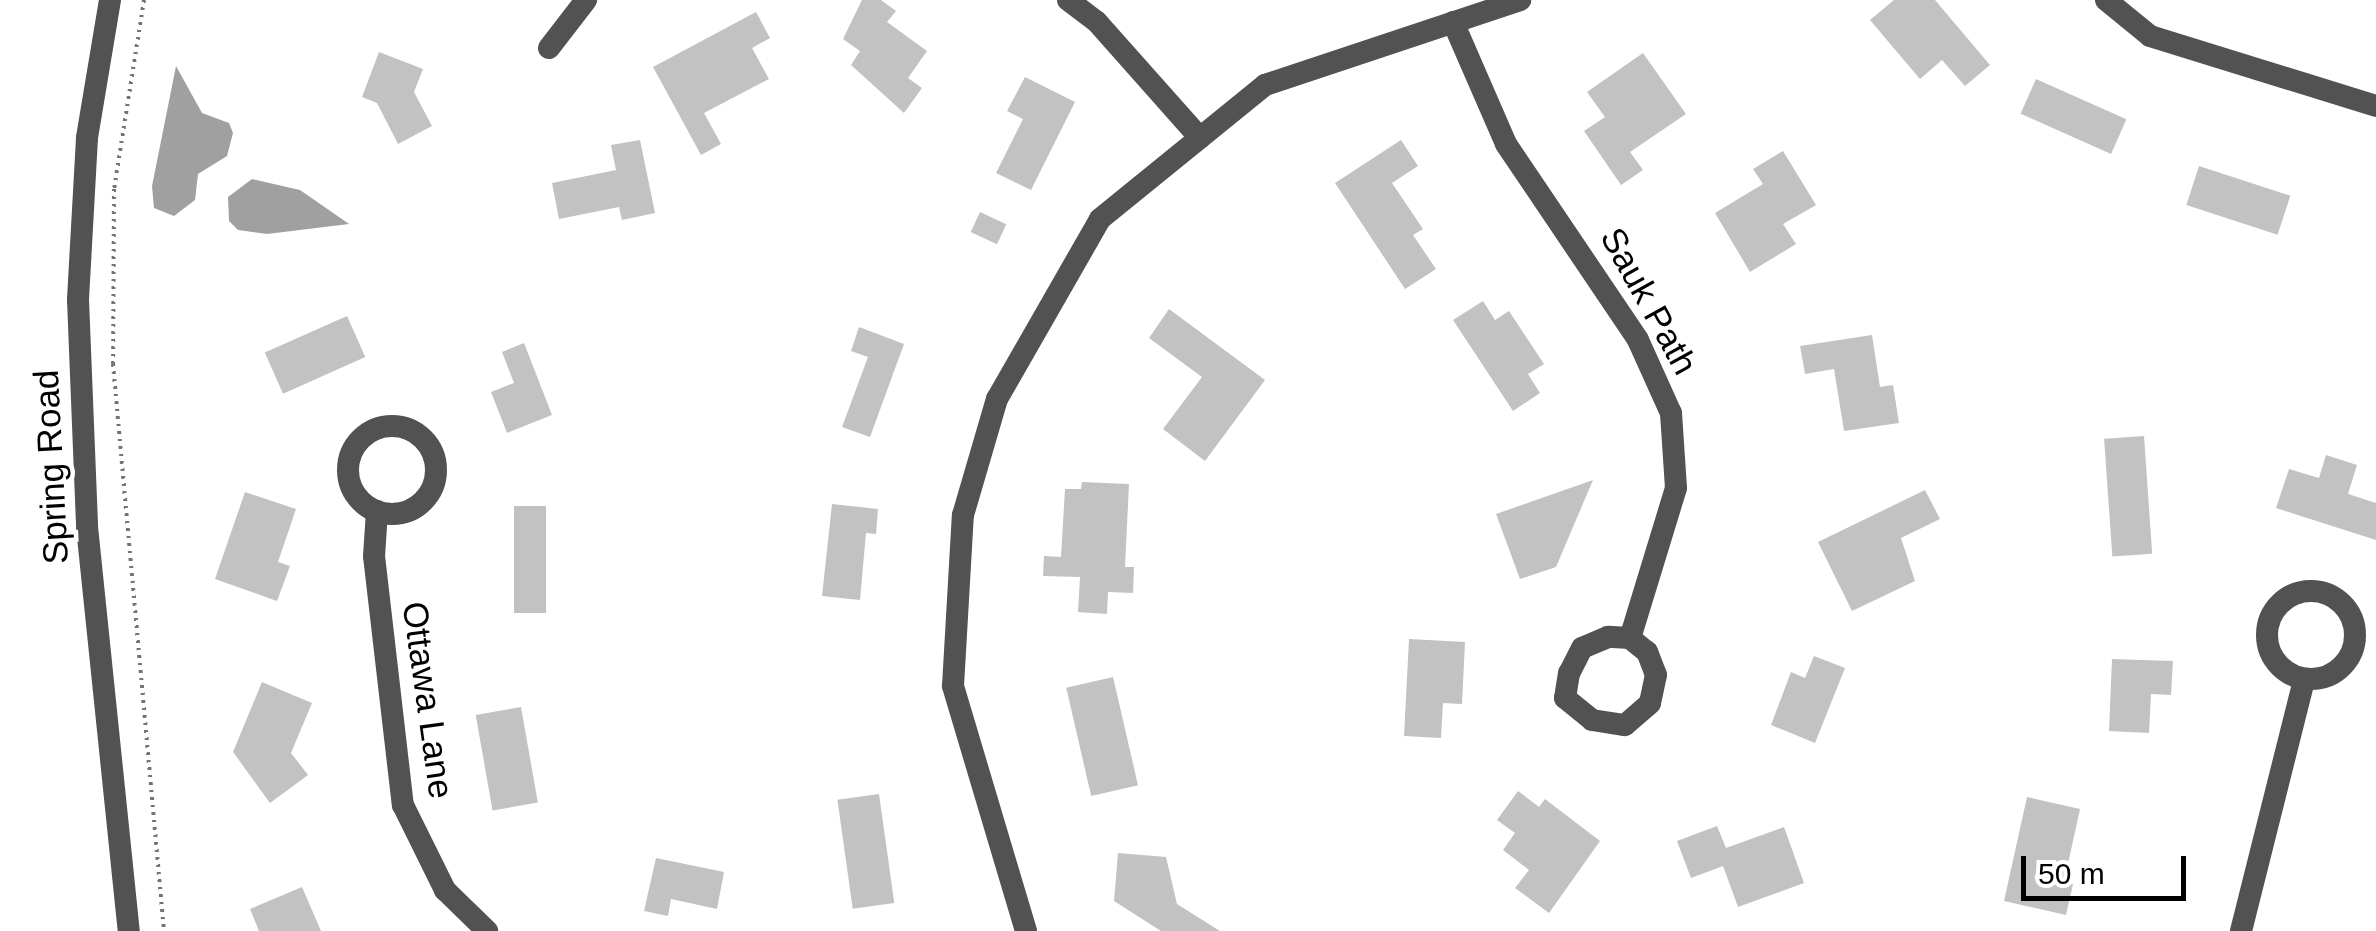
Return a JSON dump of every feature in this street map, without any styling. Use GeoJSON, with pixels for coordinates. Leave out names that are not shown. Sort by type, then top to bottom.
{"type":"FeatureCollection","features":[{"type":"Feature","properties":{"kind":"street","name":"Spring Road"},"geometry":{"type":"LineString","coordinates":[[110,0],[87,138],[78,300],[88,527],[129,931]]}},
{"type":"Feature","properties":{"kind":"street"},"geometry":{"type":"LineString","coordinates":[[549,48],[586,0]]}},
{"type":"Feature","properties":{"kind":"street"},"geometry":{"type":"LineString","coordinates":[[1068,0],[1097,22],[1200,138]]}},
{"type":"Feature","properties":{"kind":"street"},"geometry":{"type":"LineString","coordinates":[[1019,929],[952,686],[963,515],[997,399],[1100,220],[1265,85],[1520,0]]}},
{"type":"Feature","properties":{"kind":"street"},"geometry":{"type":"LineString","coordinates":[[2106,0],[2150,36],[2376,106]]}},
{"type":"Feature","properties":{"kind":"street","name":"Sauk Path"},"geometry":{"type":"LineString","coordinates":[[1453,22],[1506,144],[1638,340],[1671,413],[1676,488],[1630,638]]}},
{"type":"Feature","properties":{"kind":"street","name":"Ottawa Lane"},"geometry":{"type":"LineString","coordinates":[[377,512],[374,556],[403,805],[445,890],[487,931]]}},
{"type":"Feature","properties":{"kind":"street"},"geometry":{"type":"LineString","coordinates":[[2242,931],[2304,680]]}},
{"type":"Feature","properties":{"kind":"path"},"geometry":{"type":"LineString","coordinates":[[144,0],[114,189],[113,346],[164,931]]}},
{"type":"Feature","properties":{"kind":"shaded area"},"geometry":{"type":"Polygon","coordinates":[[[176,66],[202,113],[229,123],[233,133],[227,156],[198,174],[195,200],[174,216],[154,208],[152,186],[176,66]]]}},
{"type":"Feature","properties":{"kind":"shaded area"},"geometry":{"type":"Polygon","coordinates":[[[252,179],[300,190],[349,224],[267,234],[238,230],[229,221],[228,197],[252,179]]]}},
{"type":"Feature","properties":{"kind":"building"},"geometry":{"type":"Polygon","coordinates":[[[862,0],[881,0],[896,11],[887,22],[927,51],[908,78],[922,88],[904,113],[851,65],[860,51],[843,39],[862,0]]]}},
{"type":"Feature","properties":{"kind":"building"},"geometry":{"type":"Polygon","coordinates":[[[1894,0],[1935,0],[1990,65],[1965,86],[1942,60],[1920,79],[1870,20],[1894,0]]]}},
{"type":"Feature","properties":{"kind":"building"},"geometry":{"type":"Polygon","coordinates":[[[756,12],[770,38],[752,48],[769,79],[704,113],[721,144],[701,155],[653,67],[756,12]]]}},
{"type":"Feature","properties":{"kind":"building"},"geometry":{"type":"Polygon","coordinates":[[[379,52],[423,69],[414,92],[432,126],[398,144],[377,103],[362,97],[379,52]]]}},
{"type":"Feature","properties":{"kind":"building"},"geometry":{"type":"Polygon","coordinates":[[[1643,53],[1686,114],[1630,152],[1643,170],[1621,185],[1584,131],[1605,117],[1587,92],[1643,53]]]}},
{"type":"Feature","properties":{"kind":"building"},"geometry":{"type":"Polygon","coordinates":[[[1025,77],[1075,102],[1031,190],[996,173],[1023,119],[1007,111],[1025,77]]]}},
{"type":"Feature","properties":{"kind":"building"},"geometry":{"type":"Polygon","coordinates":[[[2036,79],[2126,119],[2111,154],[2021,114],[2036,79]]]}},
{"type":"Feature","properties":{"kind":"building"},"geometry":{"type":"Polygon","coordinates":[[[640,140],[655,213],[622,220],[619,207],[559,219],[552,183],[616,170],[611,145],[640,140]]]}},
{"type":"Feature","properties":{"kind":"building"},"geometry":{"type":"Polygon","coordinates":[[[1401,140],[1418,166],[1392,183],[1423,229],[1413,235],[1436,269],[1405,289],[1335,183],[1401,140]]]}},
{"type":"Feature","properties":{"kind":"building"},"geometry":{"type":"Polygon","coordinates":[[[1783,151],[1816,205],[1783,224],[1796,244],[1750,272],[1715,213],[1763,184],[1753,169],[1783,151]]]}},
{"type":"Feature","properties":{"kind":"building"},"geometry":{"type":"Polygon","coordinates":[[[2199,166],[2290,196],[2278,235],[2186,205],[2199,166]]]}},
{"type":"Feature","properties":{"kind":"building"},"geometry":{"type":"Polygon","coordinates":[[[980,212],[1006,224],[997,244],[971,232],[980,212]]]}},
{"type":"Feature","properties":{"kind":"building"},"geometry":{"type":"Polygon","coordinates":[[[1483,301],[1495,320],[1509,311],[1544,364],[1528,374],[1540,393],[1513,411],[1453,320],[1483,301]]]}},
{"type":"Feature","properties":{"kind":"building"},"geometry":{"type":"Polygon","coordinates":[[[1169,309],[1265,380],[1205,461],[1163,429],[1202,377],[1149,338],[1169,309]]]}},
{"type":"Feature","properties":{"kind":"building"},"geometry":{"type":"Polygon","coordinates":[[[347,316],[365,357],[283,394],[265,353],[347,316]]]}},
{"type":"Feature","properties":{"kind":"building"},"geometry":{"type":"Polygon","coordinates":[[[859,327],[904,344],[870,437],[842,427],[868,357],[851,351],[859,327]]]}},
{"type":"Feature","properties":{"kind":"building"},"geometry":{"type":"Polygon","coordinates":[[[1872,335],[1880,387],[1893,385],[1899,423],[1844,431],[1834,369],[1805,374],[1800,346],[1872,335]]]}},
{"type":"Feature","properties":{"kind":"building"},"geometry":{"type":"Polygon","coordinates":[[[524,343],[552,415],[507,433],[491,392],[514,383],[502,352],[524,343]]]}},
{"type":"Feature","properties":{"kind":"building"},"geometry":{"type":"Polygon","coordinates":[[[2144,436],[2152,554],[2112,557],[2104,439],[2144,436]]]}},
{"type":"Feature","properties":{"kind":"building"},"geometry":{"type":"Polygon","coordinates":[[[2326,455],[2357,465],[2348,494],[2376,503],[2376,540],[2276,508],[2289,469],[2319,478],[2326,455]]]}},
{"type":"Feature","properties":{"kind":"building"},"geometry":{"type":"Polygon","coordinates":[[[1593,480],[1556,567],[1520,579],[1496,514],[1593,480]]]}},
{"type":"Feature","properties":{"kind":"building"},"geometry":{"type":"Polygon","coordinates":[[[1082,482],[1129,484],[1125,567],[1134,567],[1133,593],[1108,592],[1107,614],[1078,612],[1080,577],[1043,576],[1044,556],[1061,557],[1065,489],[1081,489],[1082,482]]]}},
{"type":"Feature","properties":{"kind":"building"},"geometry":{"type":"Polygon","coordinates":[[[1925,490],[1940,519],[1901,538],[1915,581],[1852,611],[1818,542],[1925,490]]]}},
{"type":"Feature","properties":{"kind":"building"},"geometry":{"type":"Polygon","coordinates":[[[245,492],[296,509],[278,562],[290,566],[277,601],[215,579],[245,492]]]}},
{"type":"Feature","properties":{"kind":"building"},"geometry":{"type":"Polygon","coordinates":[[[832,504],[878,509],[876,534],[866,533],[860,600],[822,596],[832,504]]]}},
{"type":"Feature","properties":{"kind":"building"},"geometry":{"type":"Polygon","coordinates":[[[514,506],[546,506],[546,613],[514,613],[514,506]]]}},
{"type":"Feature","properties":{"kind":"building"},"geometry":{"type":"Polygon","coordinates":[[[1409,639],[1465,642],[1462,704],[1443,703],[1441,738],[1404,736],[1409,639]]]}},
{"type":"Feature","properties":{"kind":"building"},"geometry":{"type":"Polygon","coordinates":[[[1814,656],[1845,668],[1815,743],[1771,725],[1791,672],[1805,678],[1814,656]]]}},
{"type":"Feature","properties":{"kind":"building"},"geometry":{"type":"Polygon","coordinates":[[[2112,659],[2173,661],[2171,695],[2151,694],[2149,733],[2109,731],[2112,659]]]}},
{"type":"Feature","properties":{"kind":"building"},"geometry":{"type":"Polygon","coordinates":[[[1113,677],[1138,785],[1091,796],[1066,688],[1113,677]]]}},
{"type":"Feature","properties":{"kind":"building"},"geometry":{"type":"Polygon","coordinates":[[[262,682],[312,703],[291,753],[308,775],[270,803],[233,752],[262,682]]]}},
{"type":"Feature","properties":{"kind":"building"},"geometry":{"type":"Polygon","coordinates":[[[521,707],[538,803],[493,811],[476,715],[521,707]]]}},
{"type":"Feature","properties":{"kind":"building"},"geometry":{"type":"Polygon","coordinates":[[[1518,791],[1539,807],[1545,799],[1600,841],[1549,913],[1515,888],[1529,870],[1503,850],[1515,833],[1497,820],[1518,791]]]}},
{"type":"Feature","properties":{"kind":"building"},"geometry":{"type":"Polygon","coordinates":[[[879,794],[894,903],[853,909],[837,800],[879,794]]]}},
{"type":"Feature","properties":{"kind":"building"},"geometry":{"type":"Polygon","coordinates":[[[2027,797],[2080,809],[2064,882],[2073,884],[2066,915],[2004,901],[2027,797]]]}},
{"type":"Feature","properties":{"kind":"building"},"geometry":{"type":"Polygon","coordinates":[[[1717,826],[1726,848],[1784,827],[1804,883],[1738,907],[1723,866],[1691,878],[1677,841],[1717,826]]]}},
{"type":"Feature","properties":{"kind":"building"},"geometry":{"type":"Polygon","coordinates":[[[1118,853],[1166,857],[1177,904],[1220,931],[1161,931],[1114,901],[1118,853]]]}},
{"type":"Feature","properties":{"kind":"building"},"geometry":{"type":"Polygon","coordinates":[[[656,858],[724,872],[717,909],[671,899],[668,916],[644,911],[656,858]]]}},
{"type":"Feature","properties":{"kind":"building"},"geometry":{"type":"Polygon","coordinates":[[[302,887],[321,931],[259,931],[250,909],[302,887]]]}}]}
